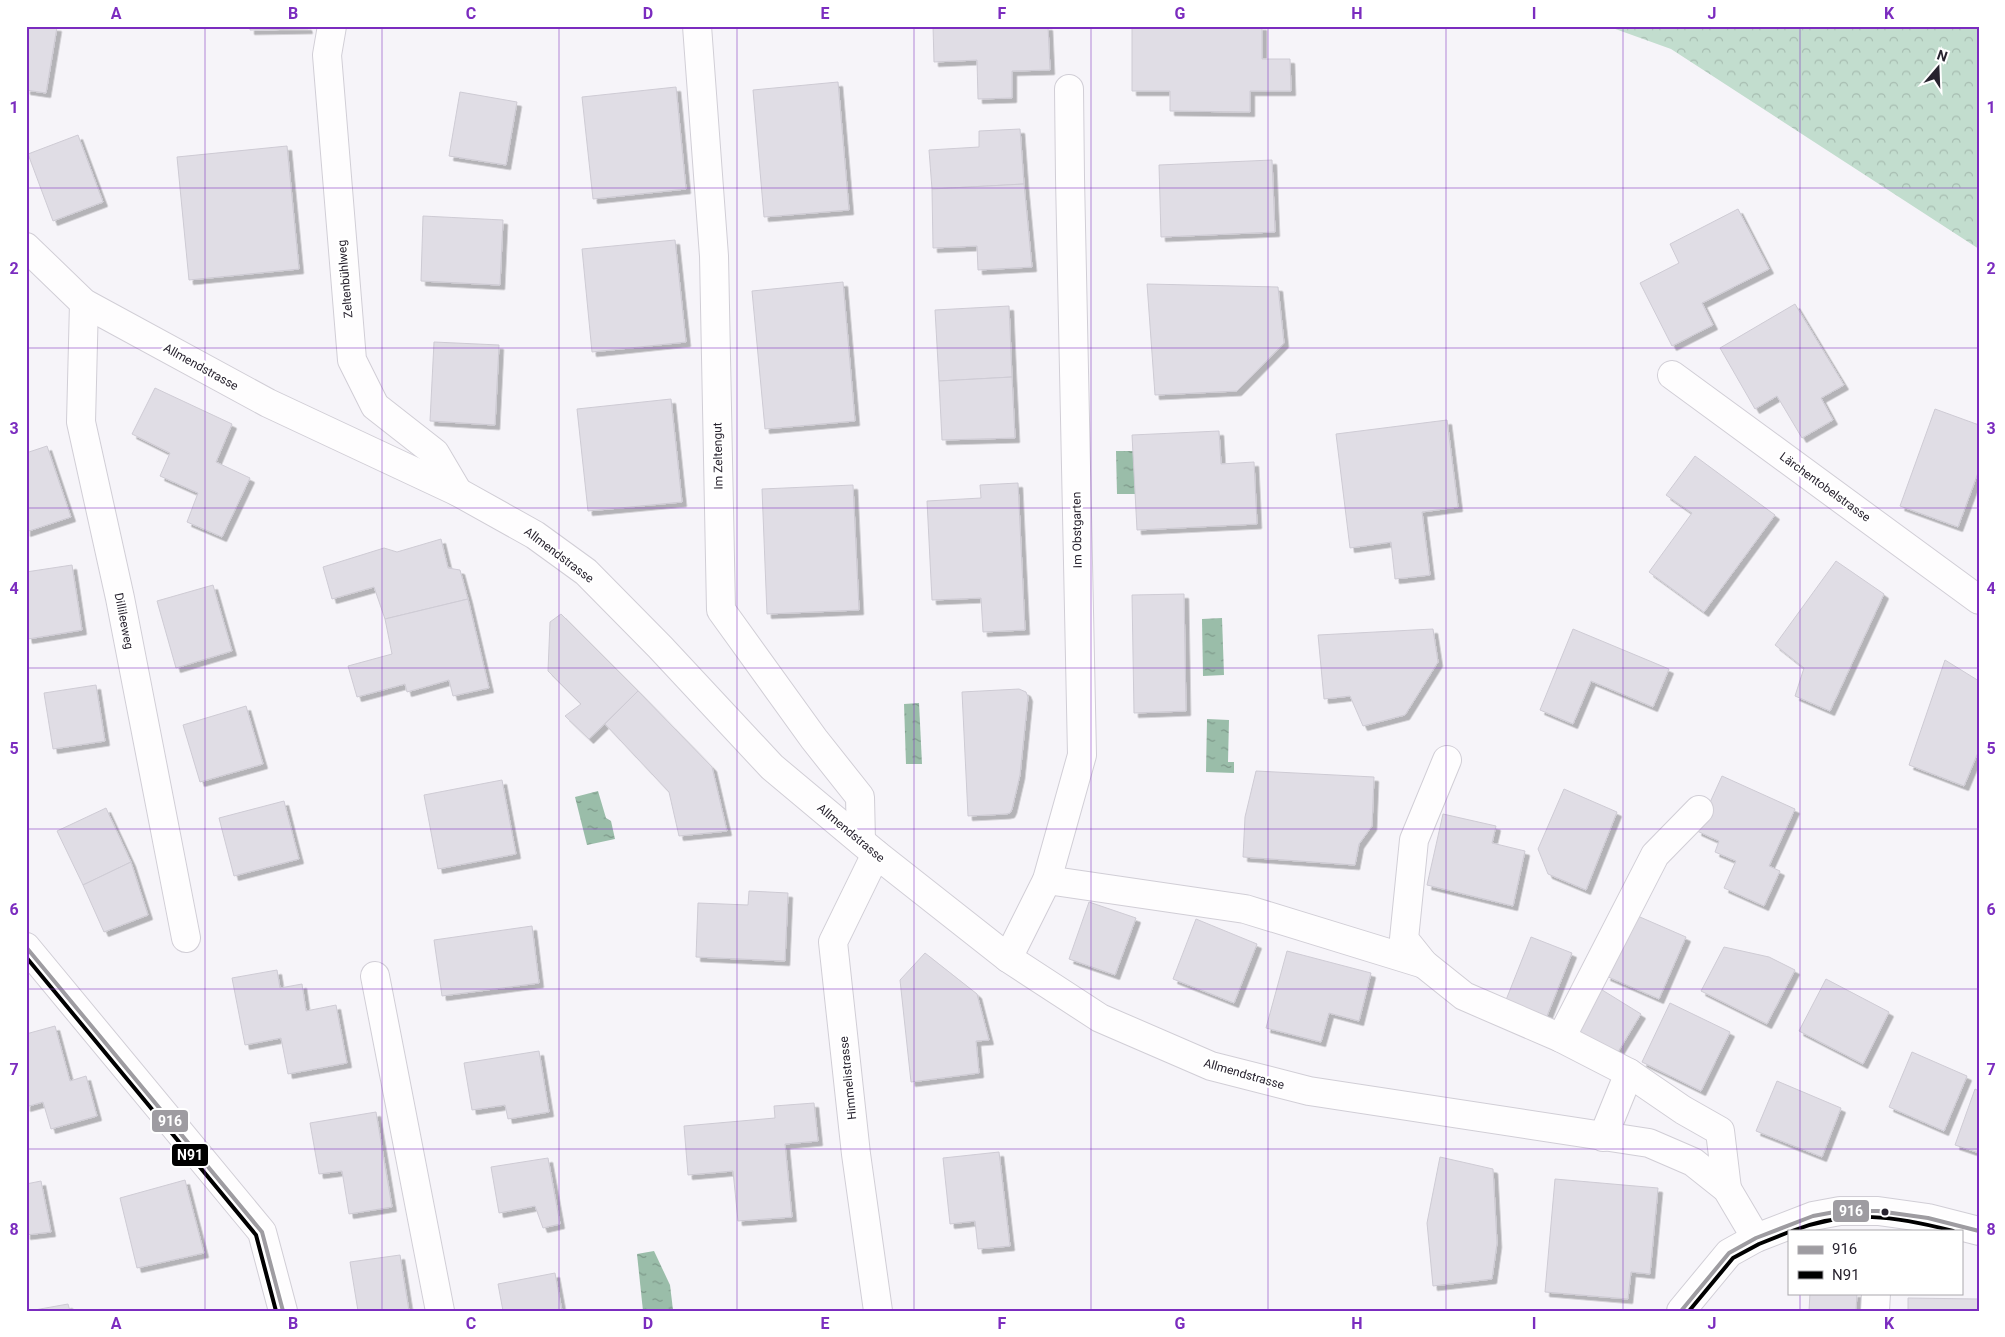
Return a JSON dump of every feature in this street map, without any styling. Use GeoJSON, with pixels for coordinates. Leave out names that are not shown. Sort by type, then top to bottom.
{"type":"FeatureCollection","features":[{"type":"Feature","properties":{"kind":"street","name":"Zeltenbühlweg"},"geometry":{"type":"LineString","coordinates":[[332,26],[327,55],[352,360],[375,406],[435,453],[458,492]]}},
{"type":"Feature","properties":{"kind":"street","name":"Im Zeltengut"},"geometry":{"type":"LineString","coordinates":[[698,26],[714,256],[721,610],[814,739],[860,797],[868,848]]}},
{"type":"Feature","properties":{"kind":"street","name":"Im Obstgarten"},"geometry":{"type":"LineString","coordinates":[[1008,958],[1047,880],[1082,755],[1069,89]]}},
{"type":"Feature","properties":{"kind":"street","name":"Allmendstrasse"},"geometry":{"type":"LineString","coordinates":[[26,247],[84,303],[268,403],[458,492],[536,535],[586,572],[660,647],[772,767],[868,848],[1008,958],[1100,1018],[1211,1066],[1309,1091],[1649,1143],[1693,1162],[1727,1189],[1756,1238]]}},
{"type":"Feature","properties":{"kind":"street","name":"Dillileeweg"},"geometry":{"type":"LineString","coordinates":[[84,303],[81,422],[120,598],[186,938]]}},
{"type":"Feature","properties":{"kind":"street","name":"Lärchentobelstrasse"},"geometry":{"type":"LineString","coordinates":[[1672,375],[1979,600]]}},
{"type":"Feature","properties":{"kind":"street"},"geometry":{"type":"LineString","coordinates":[[1447,760],[1414,840],[1404,939],[1424,964],[1464,996],[1561,1038],[1629,1073],[1683,1110],[1720,1131],[1727,1189]]}},
{"type":"Feature","properties":{"kind":"street"},"geometry":{"type":"LineString","coordinates":[[1561,1038],[1655,855],[1699,810]]}},
{"type":"Feature","properties":{"kind":"street","name":"Himmelistrasse"},"geometry":{"type":"LineString","coordinates":[[868,848],[833,942],[856,1154],[878,1311]]}},
{"type":"Feature","properties":{"kind":"street"},"geometry":{"type":"LineString","coordinates":[[1047,880],[1244,909],[1424,964]]}},
{"type":"Feature","properties":{"kind":"street"},"geometry":{"type":"LineString","coordinates":[[26,947],[262,1232],[283,1311]]}},
{"type":"Feature","properties":{"kind":"street"},"geometry":{"type":"LineString","coordinates":[[375,976],[440,1311]]}},
{"type":"Feature","properties":{"kind":"street"},"geometry":{"type":"LineString","coordinates":[[1603,1137],[1629,1073]]}},
{"type":"Feature","properties":{"kind":"street"},"geometry":{"type":"LineString","coordinates":[[1681,1311],[1730,1253],[1756,1238],[1812,1216],[1840,1211],[1878,1221],[1928,1218],[1979,1231]]}},
{"type":"Feature","properties":{"kind":"street"},"geometry":{"type":"LineString","coordinates":[[1875,1311],[1876,1294]]}},
{"type":"Feature","properties":{"kind":"green space"},"geometry":{"type":"Polygon","coordinates":[[[1607,26],[1979,26],[1979,249],[1671,49],[1607,26]]]}},
{"type":"Feature","properties":{"kind":"water"},"geometry":{"type":"Polygon","coordinates":[[[1116,451],[1134,451],[1135,494],[1117,494],[1116,451]]]}},
{"type":"Feature","properties":{"kind":"water"},"geometry":{"type":"Polygon","coordinates":[[[1222,618],[1224,675],[1203,676],[1202,619],[1222,618]]]}},
{"type":"Feature","properties":{"kind":"water"},"geometry":{"type":"Polygon","coordinates":[[[919,703],[922,764],[906,764],[904,704],[919,703]]]}},
{"type":"Feature","properties":{"kind":"water"},"geometry":{"type":"Polygon","coordinates":[[[1207,719],[1229,720],[1228,762],[1234,762],[1234,773],[1206,772],[1207,719]]]}},
{"type":"Feature","properties":{"kind":"water"},"geometry":{"type":"Polygon","coordinates":[[[598,791],[606,818],[611,821],[615,839],[587,845],[575,797],[598,791]]]}},
{"type":"Feature","properties":{"kind":"water"},"geometry":{"type":"Polygon","coordinates":[[[654,1251],[670,1285],[673,1310],[643,1311],[637,1254],[654,1251]]]}},
{"type":"Feature","properties":{"kind":"building"},"geometry":{"type":"Polygon","coordinates":[[[26,26],[57,27],[46,93],[26,90],[26,26]]]}},
{"type":"Feature","properties":{"kind":"building"},"geometry":{"type":"Polygon","coordinates":[[[250,26],[307,26],[308,29],[250,30],[250,26]]]}},
{"type":"Feature","properties":{"kind":"building"},"geometry":{"type":"Polygon","coordinates":[[[933,26],[1048,26],[1050,70],[1012,71],[1012,98],[978,99],[977,60],[934,62],[933,26]]]}},
{"type":"Feature","properties":{"kind":"building"},"geometry":{"type":"Polygon","coordinates":[[[1132,26],[1262,26],[1262,59],[1290,59],[1291,91],[1250,91],[1250,112],[1170,111],[1170,91],[1132,91],[1132,26]]]}},
{"type":"Feature","properties":{"kind":"building"},"geometry":{"type":"Polygon","coordinates":[[[838,82],[849,210],[764,217],[753,90],[838,82]]]}},
{"type":"Feature","properties":{"kind":"building"},"geometry":{"type":"Polygon","coordinates":[[[676,87],[686,189],[593,199],[582,97],[676,87]]]}},
{"type":"Feature","properties":{"kind":"building"},"geometry":{"type":"Polygon","coordinates":[[[460,92],[517,102],[506,165],[449,156],[460,92]]]}},
{"type":"Feature","properties":{"kind":"building"},"geometry":{"type":"Polygon","coordinates":[[[1020,129],[1024,184],[932,189],[929,150],[979,147],[979,131],[1020,129]]]}},
{"type":"Feature","properties":{"kind":"building"},"geometry":{"type":"Polygon","coordinates":[[[78,135],[103,202],[53,221],[28,154],[78,135]]]}},
{"type":"Feature","properties":{"kind":"building"},"geometry":{"type":"Polygon","coordinates":[[[287,146],[299,269],[189,280],[177,157],[287,146]]]}},
{"type":"Feature","properties":{"kind":"building"},"geometry":{"type":"Polygon","coordinates":[[[1272,160],[1275,232],[1161,237],[1159,165],[1272,160]]]}},
{"type":"Feature","properties":{"kind":"building"},"geometry":{"type":"Polygon","coordinates":[[[1024,184],[1032,267],[978,270],[977,246],[933,248],[932,189],[1024,184]]]}},
{"type":"Feature","properties":{"kind":"building"},"geometry":{"type":"Polygon","coordinates":[[[1738,209],[1769,269],[1702,303],[1713,325],[1672,346],[1640,283],[1679,263],[1670,244],[1738,209]]]}},
{"type":"Feature","properties":{"kind":"building"},"geometry":{"type":"Polygon","coordinates":[[[423,216],[503,220],[500,285],[421,281],[423,216]]]}},
{"type":"Feature","properties":{"kind":"building"},"geometry":{"type":"Polygon","coordinates":[[[675,240],[686,342],[592,352],[582,249],[675,240]]]}},
{"type":"Feature","properties":{"kind":"building"},"geometry":{"type":"Polygon","coordinates":[[[843,282],[855,421],[765,429],[752,291],[843,282]]]}},
{"type":"Feature","properties":{"kind":"building"},"geometry":{"type":"Polygon","coordinates":[[[1147,284],[1278,287],[1284,343],[1237,391],[1155,395],[1147,284]]]}},
{"type":"Feature","properties":{"kind":"building"},"geometry":{"type":"Polygon","coordinates":[[[1795,304],[1844,385],[1821,398],[1833,420],[1802,438],[1777,396],[1755,409],[1720,348],[1795,304]]]}},
{"type":"Feature","properties":{"kind":"building"},"geometry":{"type":"Polygon","coordinates":[[[1009,306],[1012,377],[939,381],[935,310],[1009,306]]]}},
{"type":"Feature","properties":{"kind":"building"},"geometry":{"type":"Polygon","coordinates":[[[434,342],[499,345],[495,425],[430,421],[434,342]]]}},
{"type":"Feature","properties":{"kind":"building"},"geometry":{"type":"Polygon","coordinates":[[[1012,377],[1015,438],[942,440],[939,381],[1012,377]]]}},
{"type":"Feature","properties":{"kind":"building"},"geometry":{"type":"Polygon","coordinates":[[[155,388],[232,424],[216,462],[250,478],[222,537],[187,522],[198,493],[160,476],[170,453],[132,434],[155,388]]]}},
{"type":"Feature","properties":{"kind":"building"},"geometry":{"type":"Polygon","coordinates":[[[671,399],[682,502],[588,511],[577,409],[671,399]]]}},
{"type":"Feature","properties":{"kind":"building"},"geometry":{"type":"Polygon","coordinates":[[[1935,409],[1979,425],[1979,470],[1958,527],[1900,506],[1935,409]]]}},
{"type":"Feature","properties":{"kind":"building"},"geometry":{"type":"Polygon","coordinates":[[[1447,420],[1458,507],[1422,512],[1430,575],[1395,579],[1391,542],[1350,548],[1336,434],[1447,420]]]}},
{"type":"Feature","properties":{"kind":"building"},"geometry":{"type":"Polygon","coordinates":[[[1219,431],[1221,464],[1254,462],[1257,524],[1137,530],[1132,435],[1219,431]]]}},
{"type":"Feature","properties":{"kind":"building"},"geometry":{"type":"Polygon","coordinates":[[[47,446],[71,517],[26,532],[26,453],[47,446]]]}},
{"type":"Feature","properties":{"kind":"building"},"geometry":{"type":"Polygon","coordinates":[[[1695,456],[1775,515],[1704,612],[1649,572],[1692,513],[1666,495],[1695,456]]]}},
{"type":"Feature","properties":{"kind":"building"},"geometry":{"type":"Polygon","coordinates":[[[1018,483],[1025,630],[983,632],[981,598],[932,600],[927,501],[981,498],[980,485],[1018,483]]]}},
{"type":"Feature","properties":{"kind":"building"},"geometry":{"type":"Polygon","coordinates":[[[853,485],[859,610],[767,614],[762,489],[853,485]]]}},
{"type":"Feature","properties":{"kind":"building"},"geometry":{"type":"Polygon","coordinates":[[[441,539],[448,568],[460,570],[468,599],[385,619],[374,587],[332,599],[323,567],[384,548],[397,552],[441,539]]]}},
{"type":"Feature","properties":{"kind":"building"},"geometry":{"type":"Polygon","coordinates":[[[1836,561],[1884,594],[1830,711],[1795,696],[1804,668],[1775,645],[1836,561]]]}},
{"type":"Feature","properties":{"kind":"building"},"geometry":{"type":"Polygon","coordinates":[[[72,565],[82,630],[28,639],[26,628],[26,572],[72,565]]]}},
{"type":"Feature","properties":{"kind":"building"},"geometry":{"type":"Polygon","coordinates":[[[213,585],[232,651],[176,668],[157,601],[213,585]]]}},
{"type":"Feature","properties":{"kind":"building"},"geometry":{"type":"Polygon","coordinates":[[[1184,594],[1186,711],[1134,713],[1132,595],[1184,594]]]}},
{"type":"Feature","properties":{"kind":"building"},"geometry":{"type":"Polygon","coordinates":[[[468,599],[489,688],[453,696],[449,680],[407,692],[405,684],[357,697],[348,666],[392,654],[385,619],[468,599]]]}},
{"type":"Feature","properties":{"kind":"building"},"geometry":{"type":"Polygon","coordinates":[[[561,614],[638,691],[589,739],[565,716],[581,704],[548,671],[550,622],[561,614]]]}},
{"type":"Feature","properties":{"kind":"building"},"geometry":{"type":"Polygon","coordinates":[[[1433,629],[1438,662],[1405,715],[1363,726],[1350,696],[1324,699],[1318,635],[1433,629]]]}},
{"type":"Feature","properties":{"kind":"building"},"geometry":{"type":"Polygon","coordinates":[[[1573,629],[1669,669],[1653,707],[1591,681],[1573,724],[1540,710],[1573,629]]]}},
{"type":"Feature","properties":{"kind":"building"},"geometry":{"type":"Polygon","coordinates":[[[1945,660],[1979,681],[1979,750],[1964,786],[1909,765],[1945,660]]]}},
{"type":"Feature","properties":{"kind":"building"},"geometry":{"type":"Polygon","coordinates":[[[96,685],[105,741],[53,749],[44,693],[96,685]]]}},
{"type":"Feature","properties":{"kind":"building"},"geometry":{"type":"Polygon","coordinates":[[[1019,689],[1026,692],[1028,697],[1020,775],[1012,809],[1010,813],[1006,814],[968,816],[962,692],[1019,689]]]}},
{"type":"Feature","properties":{"kind":"building"},"geometry":{"type":"Polygon","coordinates":[[[638,691],[712,767],[727,831],[679,836],[669,792],[605,724],[638,691]]]}},
{"type":"Feature","properties":{"kind":"building"},"geometry":{"type":"Polygon","coordinates":[[[246,706],[263,764],[200,782],[183,725],[246,706]]]}},
{"type":"Feature","properties":{"kind":"building"},"geometry":{"type":"Polygon","coordinates":[[[1256,771],[1374,777],[1372,826],[1359,844],[1355,865],[1243,857],[1245,817],[1256,771]]]}},
{"type":"Feature","properties":{"kind":"building"},"geometry":{"type":"Polygon","coordinates":[[[1722,776],[1795,809],[1769,866],[1780,871],[1764,906],[1724,888],[1736,861],[1715,852],[1719,841],[1697,831],[1722,776]]]}},
{"type":"Feature","properties":{"kind":"building"},"geometry":{"type":"Polygon","coordinates":[[[502,780],[516,854],[438,869],[424,795],[502,780]]]}},
{"type":"Feature","properties":{"kind":"building"},"geometry":{"type":"Polygon","coordinates":[[[1564,789],[1617,812],[1586,890],[1548,874],[1538,849],[1564,789]]]}},
{"type":"Feature","properties":{"kind":"building"},"geometry":{"type":"Polygon","coordinates":[[[284,801],[299,859],[234,876],[219,818],[284,801]]]}},
{"type":"Feature","properties":{"kind":"building"},"geometry":{"type":"Polygon","coordinates":[[[106,808],[131,862],[83,885],[57,831],[106,808]]]}},
{"type":"Feature","properties":{"kind":"building"},"geometry":{"type":"Polygon","coordinates":[[[1443,814],[1496,826],[1492,843],[1525,851],[1513,906],[1427,885],[1443,814]]]}},
{"type":"Feature","properties":{"kind":"building"},"geometry":{"type":"Polygon","coordinates":[[[131,862],[148,915],[104,932],[83,885],[131,862]]]}},
{"type":"Feature","properties":{"kind":"building"},"geometry":{"type":"Polygon","coordinates":[[[749,891],[788,893],[785,961],[696,957],[698,903],[748,905],[749,891]]]}},
{"type":"Feature","properties":{"kind":"building"},"geometry":{"type":"Polygon","coordinates":[[[1089,902],[1136,918],[1115,975],[1069,959],[1089,902]]]}},
{"type":"Feature","properties":{"kind":"building"},"geometry":{"type":"Polygon","coordinates":[[[1633,914],[1686,937],[1659,999],[1606,976],[1633,914]]]}},
{"type":"Feature","properties":{"kind":"building"},"geometry":{"type":"Polygon","coordinates":[[[1196,919],[1257,944],[1234,1003],[1173,979],[1196,919]]]}},
{"type":"Feature","properties":{"kind":"building"},"geometry":{"type":"Polygon","coordinates":[[[532,926],[539,983],[442,996],[434,940],[532,926]]]}},
{"type":"Feature","properties":{"kind":"building"},"geometry":{"type":"Polygon","coordinates":[[[1531,937],[1572,953],[1545,1021],[1504,1005],[1531,937]]]}},
{"type":"Feature","properties":{"kind":"building"},"geometry":{"type":"Polygon","coordinates":[[[1724,947],[1769,957],[1795,970],[1767,1024],[1701,991],[1724,947]]]}},
{"type":"Feature","properties":{"kind":"building"},"geometry":{"type":"Polygon","coordinates":[[[1287,951],[1371,973],[1359,1021],[1329,1013],[1321,1042],[1266,1028],[1287,951]]]}},
{"type":"Feature","properties":{"kind":"building"},"geometry":{"type":"Polygon","coordinates":[[[925,953],[977,994],[989,1040],[976,1041],[979,1073],[911,1082],[900,980],[925,953]]]}},
{"type":"Feature","properties":{"kind":"building"},"geometry":{"type":"Polygon","coordinates":[[[277,970],[280,988],[302,984],[306,1011],[336,1005],[347,1063],[288,1074],[281,1038],[245,1045],[232,978],[277,970]]]}},
{"type":"Feature","properties":{"kind":"building"},"geometry":{"type":"Polygon","coordinates":[[[1826,979],[1889,1012],[1863,1064],[1799,1031],[1826,979]]]}},
{"type":"Feature","properties":{"kind":"building"},"geometry":{"type":"Polygon","coordinates":[[[1599,988],[1641,1014],[1615,1057],[1573,1032],[1599,988]]]}},
{"type":"Feature","properties":{"kind":"building"},"geometry":{"type":"Polygon","coordinates":[[[1670,1003],[1730,1032],[1701,1091],[1642,1062],[1670,1003]]]}},
{"type":"Feature","properties":{"kind":"building"},"geometry":{"type":"Polygon","coordinates":[[[55,1026],[70,1081],[86,1076],[97,1116],[51,1129],[43,1102],[26,1107],[26,1034],[55,1026]]]}},
{"type":"Feature","properties":{"kind":"building"},"geometry":{"type":"Polygon","coordinates":[[[539,1051],[549,1112],[508,1119],[505,1105],[472,1110],[464,1063],[539,1051]]]}},
{"type":"Feature","properties":{"kind":"building"},"geometry":{"type":"Polygon","coordinates":[[[1912,1052],[1967,1076],[1944,1131],[1889,1107],[1912,1052]]]}},
{"type":"Feature","properties":{"kind":"building"},"geometry":{"type":"Polygon","coordinates":[[[1777,1081],[1841,1108],[1822,1157],[1756,1131],[1777,1081]]]}},
{"type":"Feature","properties":{"kind":"building"},"geometry":{"type":"Polygon","coordinates":[[[1975,1089],[1979,1091],[1979,1153],[1955,1145],[1975,1089]]]}},
{"type":"Feature","properties":{"kind":"building"},"geometry":{"type":"Polygon","coordinates":[[[814,1103],[818,1141],[785,1144],[792,1217],[738,1221],[733,1171],[688,1175],[684,1126],[775,1118],[774,1106],[814,1103]]]}},
{"type":"Feature","properties":{"kind":"building"},"geometry":{"type":"Polygon","coordinates":[[[376,1112],[392,1207],[349,1214],[342,1171],[319,1174],[310,1123],[376,1112]]]}},
{"type":"Feature","properties":{"kind":"building"},"geometry":{"type":"Polygon","coordinates":[[[999,1152],[1010,1246],[978,1249],[975,1221],[950,1224],[943,1158],[999,1152]]]}},
{"type":"Feature","properties":{"kind":"building"},"geometry":{"type":"Polygon","coordinates":[[[1440,1157],[1493,1169],[1497,1243],[1492,1279],[1433,1286],[1427,1223],[1440,1157]]]}},
{"type":"Feature","properties":{"kind":"building"},"geometry":{"type":"Polygon","coordinates":[[[548,1158],[560,1224],[543,1228],[535,1206],[499,1213],[491,1167],[548,1158]]]}},
{"type":"Feature","properties":{"kind":"building"},"geometry":{"type":"Polygon","coordinates":[[[1555,1179],[1658,1188],[1650,1274],[1631,1272],[1628,1299],[1545,1292],[1555,1179]]]}},
{"type":"Feature","properties":{"kind":"building"},"geometry":{"type":"Polygon","coordinates":[[[185,1180],[204,1253],[137,1268],[120,1198],[185,1180]]]}},
{"type":"Feature","properties":{"kind":"building"},"geometry":{"type":"Polygon","coordinates":[[[41,1181],[51,1232],[26,1235],[26,1184],[41,1181]]]}},
{"type":"Feature","properties":{"kind":"building"},"geometry":{"type":"Polygon","coordinates":[[[400,1255],[409,1311],[358,1311],[350,1262],[400,1255]]]}},
{"type":"Feature","properties":{"kind":"building"},"geometry":{"type":"Polygon","coordinates":[[[555,1273],[562,1311],[503,1311],[498,1284],[555,1273]]]}},
{"type":"Feature","properties":{"kind":"building"},"geometry":{"type":"Polygon","coordinates":[[[1810,1294],[1857,1294],[1856,1311],[1809,1311],[1810,1294]]]}},
{"type":"Feature","properties":{"kind":"building"},"geometry":{"type":"Polygon","coordinates":[[[1908,1298],[1979,1299],[1979,1311],[1908,1311],[1908,1298]]]}},
{"type":"Feature","properties":{"kind":"building"},"geometry":{"type":"Polygon","coordinates":[[[68,1304],[70,1311],[29,1311],[68,1304]]]}},
{"type":"Feature","properties":{"kind":"transit line","name":"916"},"geometry":{"type":"LineString","coordinates":[[26,947],[262,1232],[283,1311]]}},
{"type":"Feature","properties":{"kind":"transit line","name":"N91"},"geometry":{"type":"LineString","coordinates":[[26,957],[256,1235],[276,1311]]}},
{"type":"Feature","properties":{"kind":"transit line","name":"916"},"geometry":{"type":"LineString","coordinates":[[1681,1311],[1729,1253],[1756,1238],[1813,1216],[1840,1211],[1878,1211],[1928,1218],[1979,1231]]}},
{"type":"Feature","properties":{"kind":"transit line","name":"N91"},"geometry":{"type":"LineString","coordinates":[[1795,1230],[1813,1224],[1853,1217],[1892,1219],[1949,1230]]}},
{"type":"Feature","properties":{"kind":"transit line","name":"N91"},"geometry":{"type":"LineString","coordinates":[[1689,1311],[1733,1258],[1759,1244],[1788,1232]]}}]}
